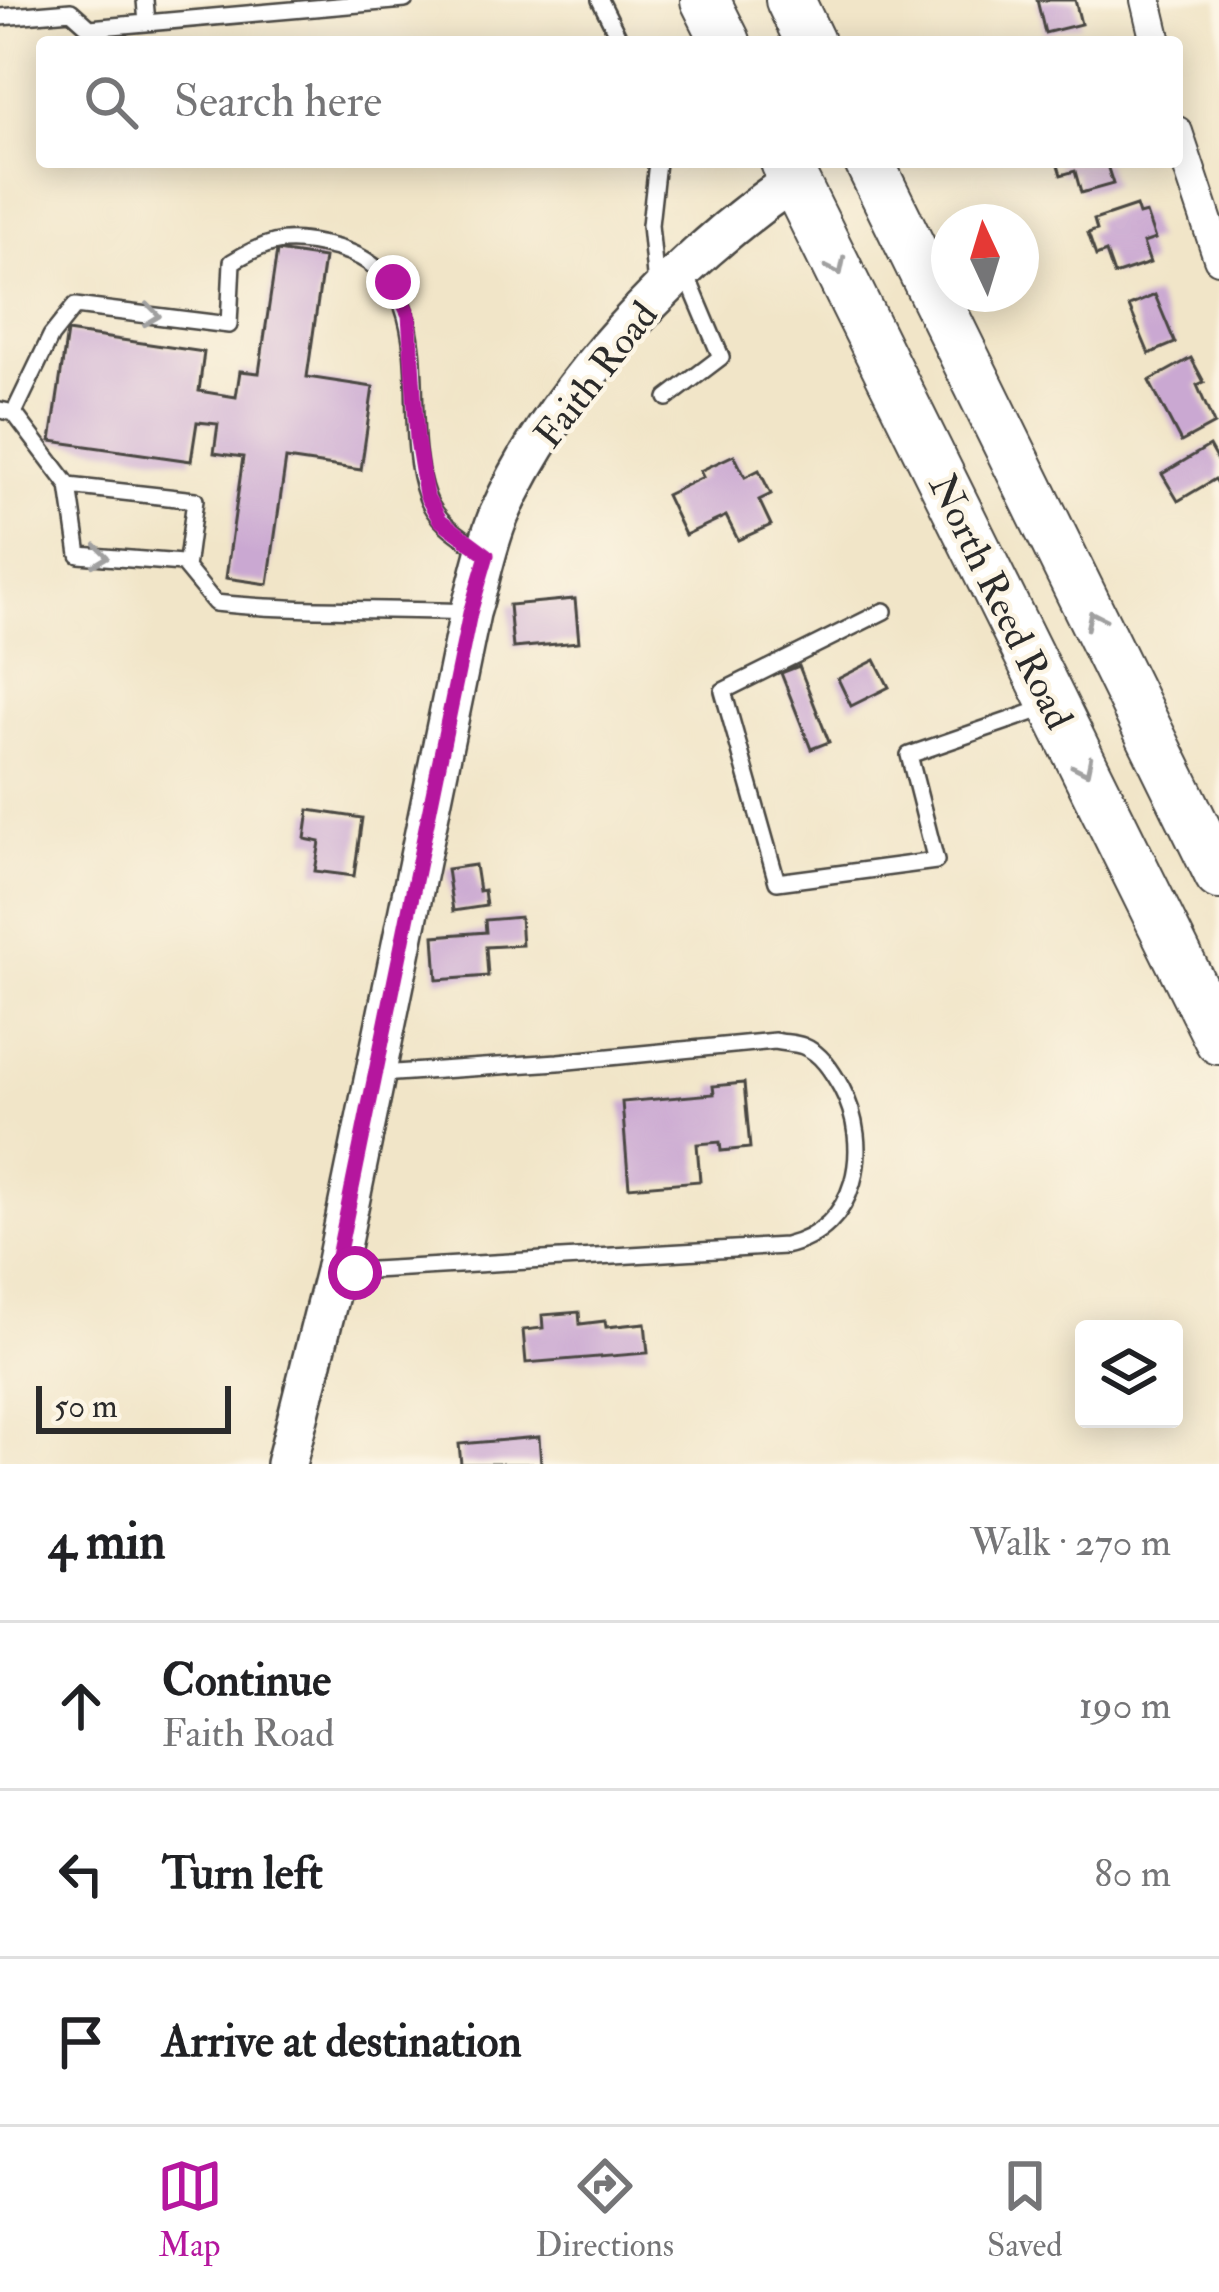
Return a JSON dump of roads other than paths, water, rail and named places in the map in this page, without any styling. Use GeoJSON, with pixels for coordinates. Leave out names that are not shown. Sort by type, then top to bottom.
{"type":"FeatureCollection","features":[{"type":"Feature","properties":{"kind":"main road"},"geometry":{"type":"LineString","coordinates":[[705,0],[723,36]]}},
{"type":"Feature","properties":{"kind":"main road"},"geometry":{"type":"LineString","coordinates":[[790,0],[807,36]]}},
{"type":"Feature","properties":{"kind":"main road","name":"North Reed Road"},"geometry":{"type":"LineString","coordinates":[[872,168],[1219,875]]}},
{"type":"Feature","properties":{"kind":"main road","name":"North Reed Road"},"geometry":{"type":"LineString","coordinates":[[790,171],[1219,1040]]}},
{"type":"Feature","properties":{"kind":"street"},"geometry":{"type":"LineString","coordinates":[[1146,0],[1155,36]]}},
{"type":"Feature","properties":{"kind":"street"},"geometry":{"type":"LineString","coordinates":[[1183,150],[1219,258]]}},
{"type":"Feature","properties":{"kind":"street","name":"Faith Road"},"geometry":{"type":"LineString","coordinates":[[286,1464],[335,1271],[470,613],[498,517],[546,427],[670,281],[790,171]]}},
{"type":"Feature","properties":{"kind":"lane"},"geometry":{"type":"LineString","coordinates":[[145,0],[147,23]]}},
{"type":"Feature","properties":{"kind":"lane"},"geometry":{"type":"LineString","coordinates":[[0,16],[70,6],[90,28],[226,8],[405,0]]}},
{"type":"Feature","properties":{"kind":"lane"},"geometry":{"type":"LineString","coordinates":[[600,0],[618,36]]}},
{"type":"Feature","properties":{"kind":"lane"},"geometry":{"type":"LineString","coordinates":[[657,168],[650,225],[670,281],[721,357],[667,398]]}},
{"type":"Feature","properties":{"kind":"lane"},"geometry":{"type":"LineString","coordinates":[[470,613],[288,610],[215,603],[182,563],[80,555],[69,486],[7,412],[51,336],[75,306],[229,325],[232,262],[265,242],[309,241],[356,254],[393,282],[409,315],[417,440],[426,495],[440,520],[487,555]]}},
{"type":"Feature","properties":{"kind":"lane"},"geometry":{"type":"LineString","coordinates":[[69,486],[195,500],[186,568]]}},
{"type":"Feature","properties":{"kind":"lane"},"geometry":{"type":"LineString","coordinates":[[884,610],[723,691],[777,882],[936,861],[909,754],[1053,705]]}},
{"type":"Feature","properties":{"kind":"lane"},"geometry":{"type":"LineString","coordinates":[[335,1271],[785,1246],[809,1241],[823,1230],[851,1192],[857,1130],[852,1108],[830,1067],[806,1047],[776,1041],[377,1074]]}}]}
